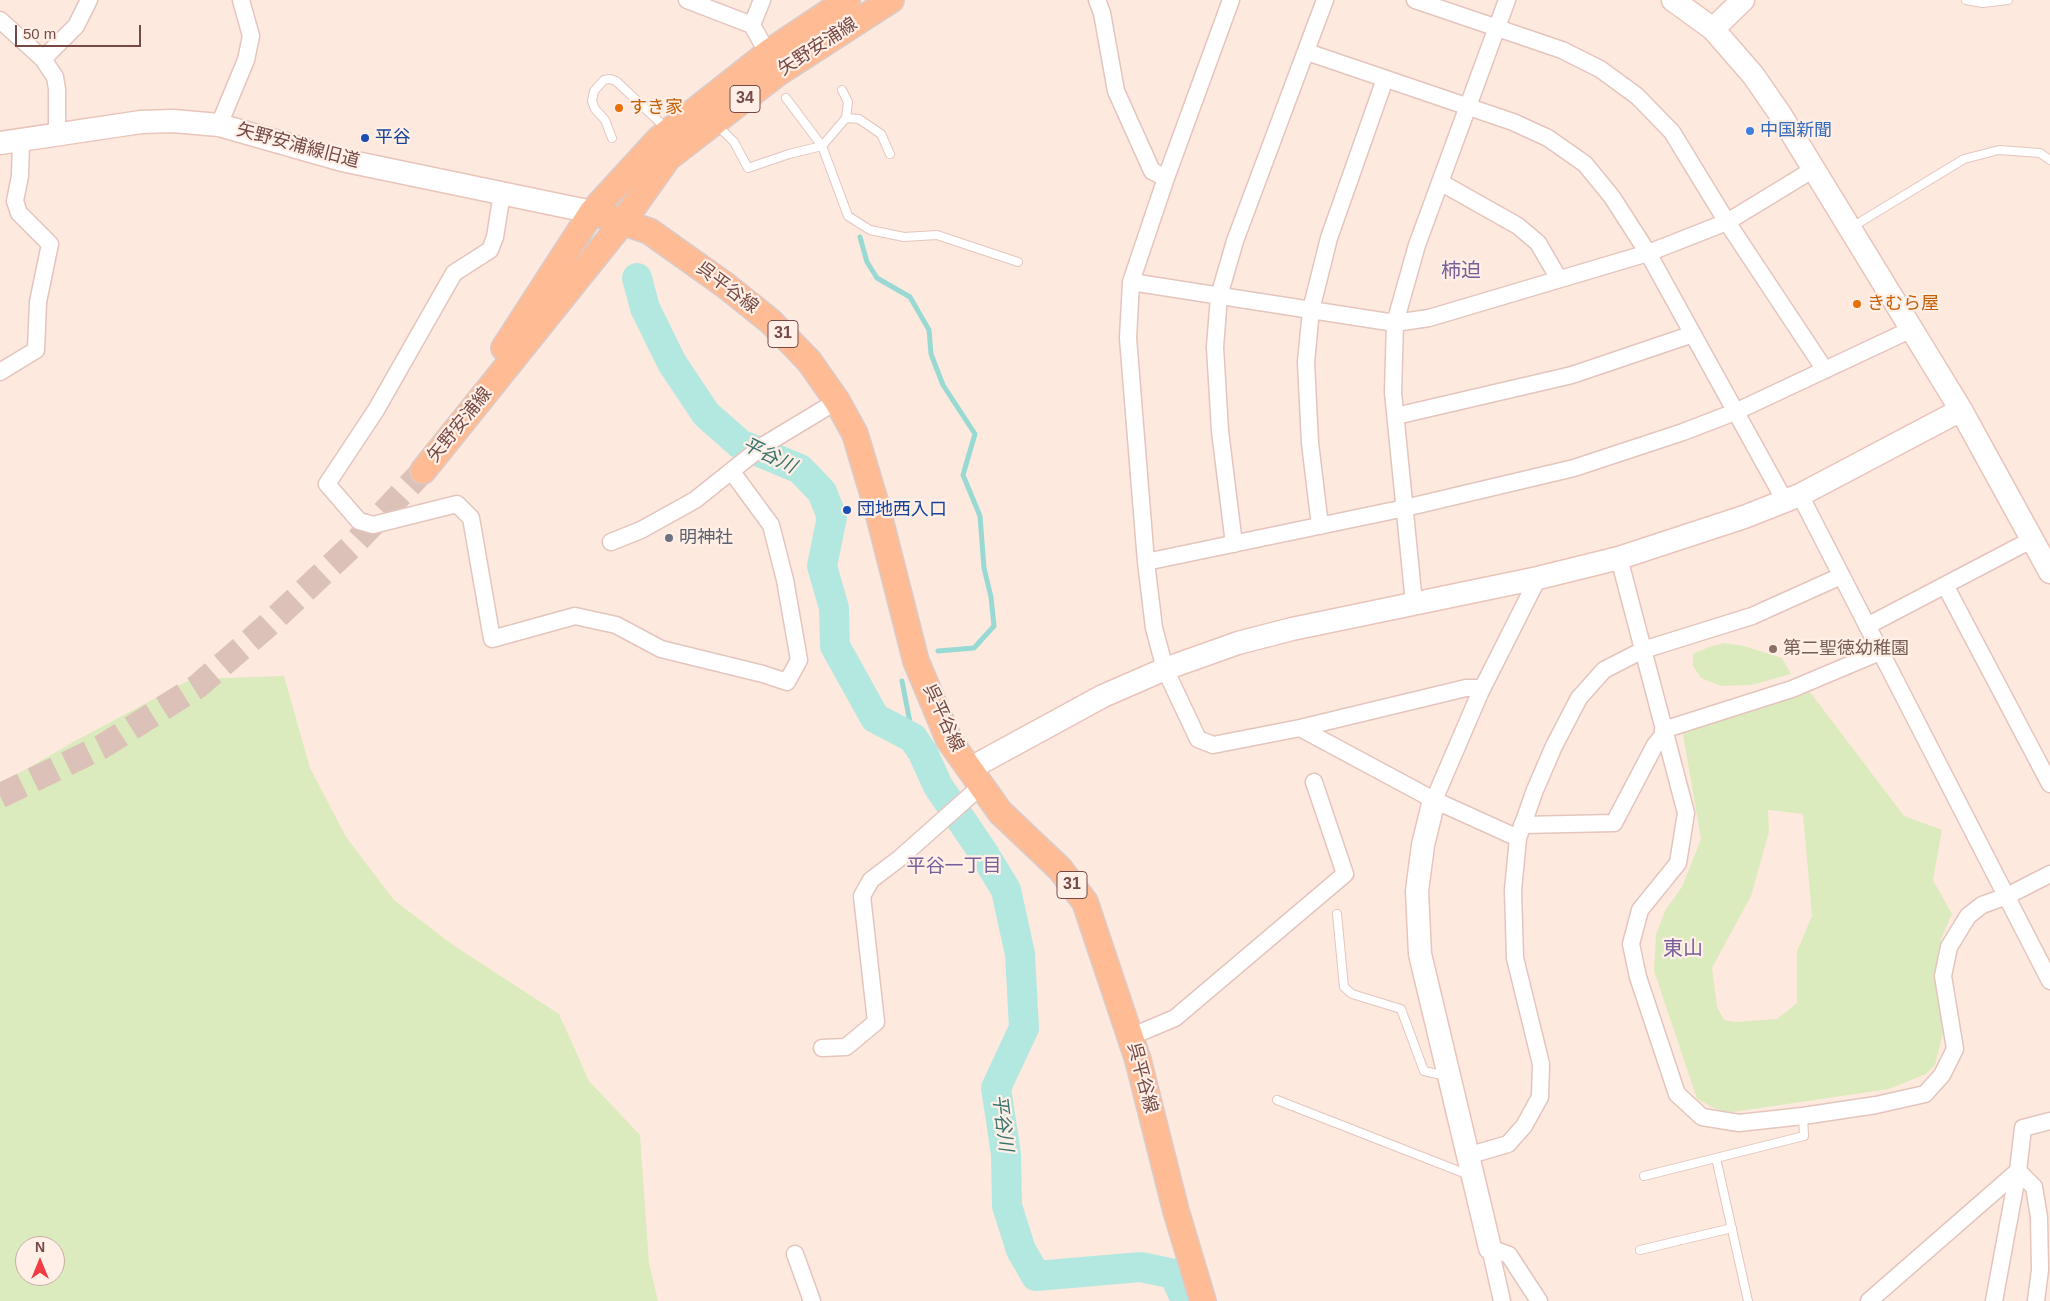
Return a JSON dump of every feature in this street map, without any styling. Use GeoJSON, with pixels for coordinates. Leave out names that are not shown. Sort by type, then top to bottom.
{"type":"FeatureCollection","features":[{"type":"Feature","properties":{"kind":"main road","name":"矢野安浦線"},"geometry":{"type":"LineString","coordinates":[[847,0],[773,63],[714,122],[668,158],[622,222],[423,471],[592,212],[659,139],[773,63],[890,0]]}},
{"type":"Feature","properties":{"kind":"main road","name":"呉平谷線"},"geometry":{"type":"LineString","coordinates":[[592,212],[649,231],[725,284],[770,321],[809,361],[837,401],[855,434],[876,504],[916,660],[949,740],[1000,812],[1060,869],[1085,902],[1130,1037],[1176,1211],[1203,1301]]}},
{"type":"Feature","properties":{"kind":"street"},"geometry":{"type":"LineString","coordinates":[[43,59],[76,26],[89,0]]}},
{"type":"Feature","properties":{"kind":"street"},"geometry":{"type":"LineString","coordinates":[[219,125],[246,60],[251,36],[241,0]]}},
{"type":"Feature","properties":{"kind":"street"},"geometry":{"type":"LineString","coordinates":[[687,0],[752,25],[773,63]]}},
{"type":"Feature","properties":{"kind":"street"},"geometry":{"type":"LineString","coordinates":[[752,25],[762,0]]}},
{"type":"Feature","properties":{"kind":"street"},"geometry":{"type":"LineString","coordinates":[[1097,0],[1102,13],[1116,91],[1152,171],[1166,178]]}},
{"type":"Feature","properties":{"kind":"street"},"geometry":{"type":"LineString","coordinates":[[1231,0],[1166,178],[1131,282],[1128,338],[1146,562],[1154,628],[1165,669],[1198,739],[1214,745],[1300,728],[1466,688],[1482,688]]}},
{"type":"Feature","properties":{"kind":"street"},"geometry":{"type":"LineString","coordinates":[[1234,544],[1220,431],[1216,356],[1219,296],[1235,241],[1325,0]]}},
{"type":"Feature","properties":{"kind":"street"},"geometry":{"type":"LineString","coordinates":[[1415,0],[1562,50],[1600,69],[1637,96],[1672,132],[1727,222],[1825,370]]}},
{"type":"Feature","properties":{"kind":"street"},"geometry":{"type":"LineString","coordinates":[[1414,603],[1393,392],[1395,323],[1417,245],[1507,0]]}},
{"type":"Feature","properties":{"kind":"street"},"geometry":{"type":"LineString","coordinates":[[1673,0],[1713,29],[1753,75],[1814,169],[1962,410],[2050,572]]}},
{"type":"Feature","properties":{"kind":"street"},"geometry":{"type":"LineString","coordinates":[[1713,29],[1743,0]]}},
{"type":"Feature","properties":{"kind":"street"},"geometry":{"type":"LineString","coordinates":[[0,20],[43,59],[55,77],[57,89],[57,135]]}},
{"type":"Feature","properties":{"kind":"street"},"geometry":{"type":"LineString","coordinates":[[1307,52],[1513,122],[1548,138],[1585,164],[1612,197],[1648,253],[1736,412],[1841,576],[2050,981]]}},
{"type":"Feature","properties":{"kind":"street"},"geometry":{"type":"LineString","coordinates":[[1320,526],[1310,443],[1306,362],[1311,310],[1329,238],[1385,79]]}},
{"type":"Feature","properties":{"kind":"street","name":"矢野安浦線旧道"},"geometry":{"type":"LineString","coordinates":[[10,142],[142,122],[219,125],[342,160],[592,212]]}},
{"type":"Feature","properties":{"kind":"street"},"geometry":{"type":"LineString","coordinates":[[0,372],[36,350],[38,302],[50,244],[19,213],[15,201],[20,176],[10,142]]}},
{"type":"Feature","properties":{"kind":"street"},"geometry":{"type":"LineString","coordinates":[[1131,282],[1395,323],[1429,318],[1648,253],[1727,222],[1814,169]]}},
{"type":"Feature","properties":{"kind":"street"},"geometry":{"type":"LineString","coordinates":[[1440,182],[1518,226],[1538,243],[1558,280]]}},
{"type":"Feature","properties":{"kind":"street"},"geometry":{"type":"LineString","coordinates":[[502,193],[495,237],[490,250],[454,273],[376,410],[326,484],[359,521],[373,525],[457,504],[470,518],[492,639],[574,616],[616,625],[661,648],[787,682],[799,660],[785,580],[771,525],[732,472]]}},
{"type":"Feature","properties":{"kind":"street"},"geometry":{"type":"LineString","coordinates":[[1146,562],[1405,508],[1574,468],[1683,432],[1736,412],[1912,329]]}},
{"type":"Feature","properties":{"kind":"street"},"geometry":{"type":"LineString","coordinates":[[1396,416],[1572,375],[1693,334]]}},
{"type":"Feature","properties":{"kind":"street"},"geometry":{"type":"LineString","coordinates":[[611,542],[642,530],[695,500],[732,472],[748,456],[837,401]]}},
{"type":"Feature","properties":{"kind":"street"},"geometry":{"type":"LineString","coordinates":[[822,1048],[846,1047],[876,1022],[862,896],[871,880],[900,858],[962,803],[975,778],[1102,696],[1165,669],[1238,643],[1414,603],[1538,578],[1618,558],[1744,517],[1792,498],[1962,410]]}},
{"type":"Feature","properties":{"kind":"street"},"geometry":{"type":"LineString","coordinates":[[1866,626],[2033,539]]}},
{"type":"Feature","properties":{"kind":"street"},"geometry":{"type":"LineString","coordinates":[[1618,558],[1686,813],[1678,863],[1640,910],[1632,944],[1638,976],[1677,1094],[1702,1117],[1739,1122],[1803,1116],[1876,1105],[1925,1094],[1942,1075],[1955,1049],[1943,976],[1949,948],[1968,916],[1982,905],[2007,896],[2050,874]]}},
{"type":"Feature","properties":{"kind":"street"},"geometry":{"type":"LineString","coordinates":[[1469,1166],[1508,1144],[1524,1126],[1540,1097],[1541,1064],[1515,958],[1513,890],[1520,832],[1554,746],[1579,698],[1604,670],[1643,650],[1752,616],[1841,576]]}},
{"type":"Feature","properties":{"kind":"street"},"geometry":{"type":"LineString","coordinates":[[1502,1301],[1420,954],[1417,891],[1423,845],[1434,800],[1482,688],[1538,578]]}},
{"type":"Feature","properties":{"kind":"street"},"geometry":{"type":"LineString","coordinates":[[1945,585],[2050,784]]}},
{"type":"Feature","properties":{"kind":"street"},"geometry":{"type":"LineString","coordinates":[[1300,728],[1434,800],[1520,832],[1614,823],[1655,745],[1664,732],[1792,689],[1880,652]]}},
{"type":"Feature","properties":{"kind":"street"},"geometry":{"type":"LineString","coordinates":[[1130,1037],[1175,1018],[1344,874],[1314,782]]}},
{"type":"Feature","properties":{"kind":"street"},"geometry":{"type":"LineString","coordinates":[[1994,1301],[2018,1171],[2023,1128],[2050,1121]]}},
{"type":"Feature","properties":{"kind":"street"},"geometry":{"type":"LineString","coordinates":[[1870,1301],[2018,1171]]}},
{"type":"Feature","properties":{"kind":"street"},"geometry":{"type":"LineString","coordinates":[[2018,1171],[2034,1187],[2039,1217],[2040,1270],[2036,1301]]}},
{"type":"Feature","properties":{"kind":"street"},"geometry":{"type":"LineString","coordinates":[[1490,1248],[1509,1254],[1539,1301]]}},
{"type":"Feature","properties":{"kind":"street"},"geometry":{"type":"LineString","coordinates":[[794,1254],[812,1301]]}},
{"type":"Feature","properties":{"kind":"lane"},"geometry":{"type":"LineString","coordinates":[[1966,0],[1982,3],[2008,0]]}},
{"type":"Feature","properties":{"kind":"lane"},"geometry":{"type":"LineString","coordinates":[[612,138],[605,120],[595,109],[592,101],[594,90],[604,80],[610,79],[616,81],[669,131]]}},
{"type":"Feature","properties":{"kind":"lane"},"geometry":{"type":"LineString","coordinates":[[714,122],[734,142],[748,168],[788,154],[822,146],[846,118],[848,102],[842,90]]}},
{"type":"Feature","properties":{"kind":"lane"},"geometry":{"type":"LineString","coordinates":[[786,98],[822,146],[848,216],[870,230],[904,237],[937,235],[1018,262]]}},
{"type":"Feature","properties":{"kind":"lane"},"geometry":{"type":"LineString","coordinates":[[846,118],[859,119],[881,134],[890,154]]}},
{"type":"Feature","properties":{"kind":"lane"},"geometry":{"type":"LineString","coordinates":[[1850,228],[1964,159],[1999,150],[2040,153],[2050,160]]}},
{"type":"Feature","properties":{"kind":"lane"},"geometry":{"type":"LineString","coordinates":[[1337,914],[1344,987],[1352,994],[1401,1010],[1424,1071],[1448,1076]]}},
{"type":"Feature","properties":{"kind":"lane"},"geometry":{"type":"LineString","coordinates":[[1277,1100],[1469,1166]]}},
{"type":"Feature","properties":{"kind":"lane"},"geometry":{"type":"LineString","coordinates":[[1644,1176],[1804,1136],[1803,1116]]}},
{"type":"Feature","properties":{"kind":"lane"},"geometry":{"type":"LineString","coordinates":[[1716,1158],[1748,1301]]}},
{"type":"Feature","properties":{"kind":"lane"},"geometry":{"type":"LineString","coordinates":[[1640,1250],[1732,1228]]}},
{"type":"Feature","properties":{"kind":"green space"},"geometry":{"type":"Polygon","coordinates":[[[1724,643],[1744,646],[1782,658],[1791,674],[1751,685],[1721,686],[1701,678],[1693,666],[1693,654],[1724,643]]]}},
{"type":"Feature","properties":{"kind":"green space"},"geometry":{"type":"Polygon","coordinates":[[[284,676],[310,768],[346,837],[394,900],[453,945],[559,1014],[589,1081],[640,1135],[649,1263],[658,1301],[0,1301],[0,784],[75,741],[191,679],[284,676]]]}},
{"type":"Feature","properties":{"kind":"green space"},"geometry":{"type":"Polygon","coordinates":[[[1810,692],[1904,816],[1942,830],[1933,880],[1952,914],[1941,939],[1943,1033],[1935,1065],[1926,1074],[1889,1089],[1733,1112],[1720,1111],[1697,1099],[1654,971],[1656,934],[1666,909],[1682,887],[1701,839],[1682,729],[1810,692]],[[1768,810],[1769,832],[1751,896],[1712,968],[1717,1007],[1724,1020],[1736,1022],[1777,1019],[1797,1003],[1797,951],[1812,916],[1803,814],[1768,810]]]}},
{"type":"Feature","properties":{"kind":"waterway","name":"平谷川"},"geometry":{"type":"LineString","coordinates":[[860,237],[867,262],[877,278],[910,297],[929,330],[931,354],[943,385],[975,434],[963,475],[980,516],[984,568],[991,597],[994,626],[974,648],[938,651]]}},
{"type":"Feature","properties":{"kind":"waterway","name":"平谷川"},"geometry":{"type":"LineString","coordinates":[[637,278],[645,308],[672,363],[706,414],[740,444],[800,469],[822,492],[832,517],[822,566],[834,608],[835,646],[875,718],[913,738],[923,753],[938,786],[983,852],[1006,890],[1020,954],[1024,1028],[996,1088],[1006,1154],[1007,1206],[1021,1250],[1036,1276],[1141,1267],[1174,1274],[1186,1301]]}},
{"type":"Feature","properties":{"kind":"waterway","name":"平谷川"},"geometry":{"type":"LineString","coordinates":[[902,681],[913,738]]}},
{"type":"Feature","properties":{"kind":"tunnel"},"geometry":{"type":"LineString","coordinates":[[0,796],[103,746],[198,686],[267,626],[353,545],[423,471]]}},
{"type":"Feature","properties":{"kind":"place","name":"すき家"},"geometry":{"type":"Point","coordinates":[619,108]}},
{"type":"Feature","properties":{"kind":"place","name":"中国新聞"},"geometry":{"type":"Point","coordinates":[1750,131]}},
{"type":"Feature","properties":{"kind":"place","name":"平谷"},"geometry":{"type":"Point","coordinates":[365,138]}},
{"type":"Feature","properties":{"kind":"place","name":"きむら屋"},"geometry":{"type":"Point","coordinates":[1857,304]}},
{"type":"Feature","properties":{"kind":"place","name":"団地西入口"},"geometry":{"type":"Point","coordinates":[847,510]}},
{"type":"Feature","properties":{"kind":"place","name":"明神社"},"geometry":{"type":"Point","coordinates":[669,538]}},
{"type":"Feature","properties":{"kind":"place","name":"第二聖徳幼稚園"},"geometry":{"type":"Point","coordinates":[1773,649]}},
{"type":"Feature","properties":{"kind":"district","name":"柿迫"},"geometry":{"type":"Point","coordinates":[1461,271]}},
{"type":"Feature","properties":{"kind":"district","name":"平谷一丁目"},"geometry":{"type":"Point","coordinates":[954,867]}},
{"type":"Feature","properties":{"kind":"district","name":"東山"},"geometry":{"type":"Point","coordinates":[1683,949]}}]}
